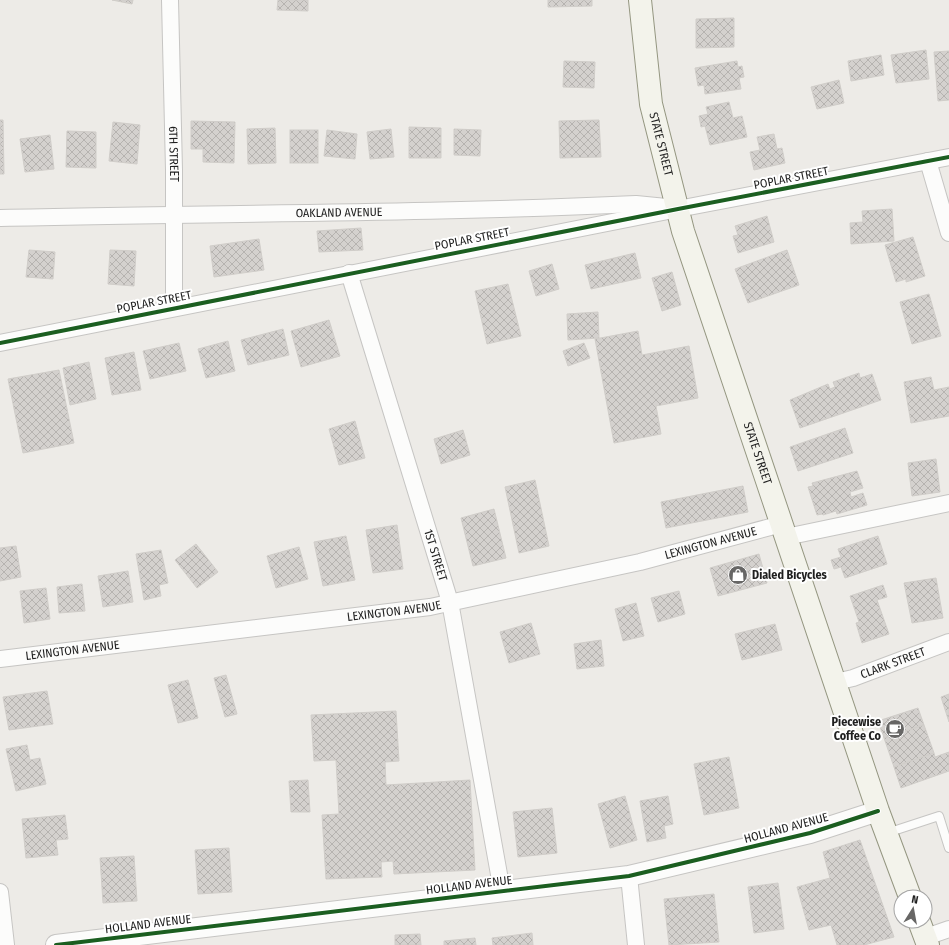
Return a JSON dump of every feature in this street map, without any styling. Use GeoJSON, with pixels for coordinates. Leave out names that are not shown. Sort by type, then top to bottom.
{"type":"FeatureCollection","features":[{"type":"Feature","properties":{"kind":"main road","name":"STATE STREET"},"geometry":{"type":"LineString","coordinates":[[640,0],[651,104],[683,231],[783,530],[836,682],[878,811],[907,889]]}},
{"type":"Feature","properties":{"kind":"street","name":"6TH STREET"},"geometry":{"type":"LineString","coordinates":[[170,0],[174,214],[174,308]]}},
{"type":"Feature","properties":{"kind":"street","name":"POPLAR STREET"},"geometry":{"type":"LineString","coordinates":[[0,343],[349,273],[949,157]]}},
{"type":"Feature","properties":{"kind":"street"},"geometry":{"type":"LineString","coordinates":[[928,162],[949,233]]}},
{"type":"Feature","properties":{"kind":"street","name":"OAKLAND AVENUE"},"geometry":{"type":"LineString","coordinates":[[0,218],[174,214],[390,212],[636,204],[678,209]]}},
{"type":"Feature","properties":{"kind":"street","name":"1ST STREET"},"geometry":{"type":"LineString","coordinates":[[349,273],[450,602],[502,891]]}},
{"type":"Feature","properties":{"kind":"street","name":"LEXINGTON AVENUE"},"geometry":{"type":"LineString","coordinates":[[0,659],[422,608],[640,562],[774,526],[783,530],[949,502]]}},
{"type":"Feature","properties":{"kind":"street","name":"CLARK STREET"},"geometry":{"type":"LineString","coordinates":[[836,682],[853,678],[949,642]]}},
{"type":"Feature","properties":{"kind":"street","name":"HOLLAND AVENUE"},"geometry":{"type":"LineString","coordinates":[[56,945],[629,876],[795,837],[878,811]]}},
{"type":"Feature","properties":{"kind":"street"},"geometry":{"type":"LineString","coordinates":[[629,876],[636,945]]}},
{"type":"Feature","properties":{"kind":"street"},"geometry":{"type":"LineString","coordinates":[[0,892],[6,945]]}},
{"type":"Feature","properties":{"kind":"street"},"geometry":{"type":"LineString","coordinates":[[924,934],[949,929]]}},
{"type":"Feature","properties":{"kind":"lane"},"geometry":{"type":"LineString","coordinates":[[886,833],[939,816],[949,848]]}},
{"type":"Feature","properties":{"kind":"building"},"geometry":{"type":"Polygon","coordinates":[[[112,0],[133,0],[132,4],[112,0]]]}},
{"type":"Feature","properties":{"kind":"building"},"geometry":{"type":"Polygon","coordinates":[[[278,0],[308,0],[308,11],[277,10],[278,0]]]}},
{"type":"Feature","properties":{"kind":"building"},"geometry":{"type":"Polygon","coordinates":[[[548,0],[592,0],[592,6],[548,7],[548,0]]]}},
{"type":"Feature","properties":{"kind":"building"},"geometry":{"type":"Polygon","coordinates":[[[734,18],[734,47],[696,48],[696,19],[734,18]]]}},
{"type":"Feature","properties":{"kind":"building"},"geometry":{"type":"Polygon","coordinates":[[[926,50],[929,79],[896,83],[891,55],[926,50]]]}},
{"type":"Feature","properties":{"kind":"building"},"geometry":{"type":"Polygon","coordinates":[[[949,51],[949,100],[938,101],[934,52],[949,51]]]}},
{"type":"Feature","properties":{"kind":"building"},"geometry":{"type":"Polygon","coordinates":[[[881,55],[884,75],[851,81],[848,61],[881,55]]]}},
{"type":"Feature","properties":{"kind":"building"},"geometry":{"type":"Polygon","coordinates":[[[564,61],[595,62],[594,88],[563,87],[564,61]]]}},
{"type":"Feature","properties":{"kind":"building"},"geometry":{"type":"Polygon","coordinates":[[[737,61],[738,67],[742,66],[744,77],[739,78],[741,89],[705,94],[704,85],[698,86],[695,68],[737,61]]]}},
{"type":"Feature","properties":{"kind":"building"},"geometry":{"type":"Polygon","coordinates":[[[839,80],[844,103],[817,109],[811,87],[839,80]]]}},
{"type":"Feature","properties":{"kind":"building"},"geometry":{"type":"Polygon","coordinates":[[[729,102],[733,118],[742,116],[747,137],[710,145],[705,126],[701,127],[699,116],[708,114],[706,107],[729,102]]]}},
{"type":"Feature","properties":{"kind":"building"},"geometry":{"type":"Polygon","coordinates":[[[0,120],[3,120],[4,174],[0,174],[0,120]]]}},
{"type":"Feature","properties":{"kind":"building"},"geometry":{"type":"Polygon","coordinates":[[[599,120],[601,157],[560,158],[559,121],[599,120]]]}},
{"type":"Feature","properties":{"kind":"building"},"geometry":{"type":"Polygon","coordinates":[[[191,121],[235,122],[234,163],[203,162],[203,149],[191,149],[191,121]]]}},
{"type":"Feature","properties":{"kind":"building"},"geometry":{"type":"Polygon","coordinates":[[[113,122],[140,125],[137,164],[109,161],[113,122]]]}},
{"type":"Feature","properties":{"kind":"building"},"geometry":{"type":"Polygon","coordinates":[[[409,127],[441,128],[441,158],[409,158],[409,127]]]}},
{"type":"Feature","properties":{"kind":"building"},"geometry":{"type":"Polygon","coordinates":[[[275,128],[276,163],[248,164],[247,129],[275,128]]]}},
{"type":"Feature","properties":{"kind":"building"},"geometry":{"type":"Polygon","coordinates":[[[391,129],[394,157],[370,159],[367,132],[391,129]]]}},
{"type":"Feature","properties":{"kind":"building"},"geometry":{"type":"Polygon","coordinates":[[[454,129],[481,130],[480,156],[454,155],[454,129]]]}},
{"type":"Feature","properties":{"kind":"building"},"geometry":{"type":"Polygon","coordinates":[[[290,130],[318,130],[318,163],[290,163],[290,130]]]}},
{"type":"Feature","properties":{"kind":"building"},"geometry":{"type":"Polygon","coordinates":[[[327,130],[357,134],[355,159],[324,156],[327,130]]]}},
{"type":"Feature","properties":{"kind":"building"},"geometry":{"type":"Polygon","coordinates":[[[67,131],[96,132],[96,168],[66,167],[67,131]]]}},
{"type":"Feature","properties":{"kind":"building"},"geometry":{"type":"Polygon","coordinates":[[[774,134],[777,149],[782,148],[785,163],[754,170],[750,152],[760,150],[757,137],[774,134]]]}},
{"type":"Feature","properties":{"kind":"building"},"geometry":{"type":"Polygon","coordinates":[[[50,135],[54,169],[25,172],[20,139],[50,135]]]}},
{"type":"Feature","properties":{"kind":"building"},"geometry":{"type":"Polygon","coordinates":[[[892,209],[894,241],[851,244],[850,223],[863,222],[862,211],[892,209]]]}},
{"type":"Feature","properties":{"kind":"building"},"geometry":{"type":"Polygon","coordinates":[[[767,216],[774,242],[738,253],[733,236],[738,235],[735,226],[767,216]]]}},
{"type":"Feature","properties":{"kind":"building"},"geometry":{"type":"Polygon","coordinates":[[[361,228],[363,250],[319,252],[317,231],[361,228]]]}},
{"type":"Feature","properties":{"kind":"building"},"geometry":{"type":"Polygon","coordinates":[[[913,237],[925,276],[906,282],[906,279],[896,282],[885,245],[913,237]]]}},
{"type":"Feature","properties":{"kind":"building"},"geometry":{"type":"Polygon","coordinates":[[[259,239],[264,270],[214,277],[210,246],[259,239]]]}},
{"type":"Feature","properties":{"kind":"building"},"geometry":{"type":"Polygon","coordinates":[[[29,250],[55,252],[53,279],[26,277],[29,250]]]}},
{"type":"Feature","properties":{"kind":"building"},"geometry":{"type":"Polygon","coordinates":[[[110,250],[136,251],[134,286],[108,284],[110,250]]]}},
{"type":"Feature","properties":{"kind":"building"},"geometry":{"type":"Polygon","coordinates":[[[787,250],[799,285],[748,303],[735,269],[787,250]]]}},
{"type":"Feature","properties":{"kind":"building"},"geometry":{"type":"Polygon","coordinates":[[[635,253],[641,278],[591,289],[585,265],[635,253]]]}},
{"type":"Feature","properties":{"kind":"building"},"geometry":{"type":"Polygon","coordinates":[[[552,264],[559,289],[536,296],[529,271],[552,264]]]}},
{"type":"Feature","properties":{"kind":"building"},"geometry":{"type":"Polygon","coordinates":[[[672,272],[681,305],[662,311],[652,278],[672,272]]]}},
{"type":"Feature","properties":{"kind":"building"},"geometry":{"type":"Polygon","coordinates":[[[508,284],[521,336],[487,344],[475,291],[508,284]]]}},
{"type":"Feature","properties":{"kind":"building"},"geometry":{"type":"Polygon","coordinates":[[[929,294],[941,336],[912,344],[900,302],[929,294]]]}},
{"type":"Feature","properties":{"kind":"building"},"geometry":{"type":"Polygon","coordinates":[[[598,312],[599,338],[568,340],[567,314],[598,312]]]}},
{"type":"Feature","properties":{"kind":"building"},"geometry":{"type":"Polygon","coordinates":[[[329,320],[340,356],[301,367],[291,331],[329,320]]]}},
{"type":"Feature","properties":{"kind":"building"},"geometry":{"type":"Polygon","coordinates":[[[283,329],[289,355],[248,365],[241,340],[283,329]]]}},
{"type":"Feature","properties":{"kind":"building"},"geometry":{"type":"Polygon","coordinates":[[[638,331],[642,355],[689,346],[698,398],[656,406],[661,434],[614,443],[595,339],[638,331]]]}},
{"type":"Feature","properties":{"kind":"building"},"geometry":{"type":"Polygon","coordinates":[[[228,341],[235,371],[206,378],[198,349],[228,341]]]}},
{"type":"Feature","properties":{"kind":"building"},"geometry":{"type":"Polygon","coordinates":[[[179,343],[186,371],[150,379],[143,351],[179,343]]]}},
{"type":"Feature","properties":{"kind":"building"},"geometry":{"type":"Polygon","coordinates":[[[584,343],[590,358],[568,366],[563,351],[584,343]]]}},
{"type":"Feature","properties":{"kind":"building"},"geometry":{"type":"Polygon","coordinates":[[[134,352],[141,390],[112,395],[105,358],[134,352]]]}},
{"type":"Feature","properties":{"kind":"building"},"geometry":{"type":"Polygon","coordinates":[[[89,362],[96,399],[70,405],[63,368],[89,362]]]}},
{"type":"Feature","properties":{"kind":"building"},"geometry":{"type":"Polygon","coordinates":[[[59,370],[74,443],[23,453],[8,379],[59,370]]]}},
{"type":"Feature","properties":{"kind":"building"},"geometry":{"type":"Polygon","coordinates":[[[859,373],[860,378],[872,374],[881,400],[800,428],[790,400],[828,384],[830,389],[835,387],[833,382],[859,373]]]}},
{"type":"Feature","properties":{"kind":"building"},"geometry":{"type":"Polygon","coordinates":[[[931,377],[934,390],[949,387],[949,416],[911,423],[904,382],[931,377]]]}},
{"type":"Feature","properties":{"kind":"building"},"geometry":{"type":"Polygon","coordinates":[[[355,421],[365,458],[339,465],[329,429],[355,421]]]}},
{"type":"Feature","properties":{"kind":"building"},"geometry":{"type":"Polygon","coordinates":[[[845,428],[853,453],[798,471],[790,447],[845,428]]]}},
{"type":"Feature","properties":{"kind":"building"},"geometry":{"type":"Polygon","coordinates":[[[463,430],[470,455],[441,464],[434,439],[463,430]]]}},
{"type":"Feature","properties":{"kind":"building"},"geometry":{"type":"Polygon","coordinates":[[[936,459],[940,492],[912,496],[908,463],[936,459]]]}},
{"type":"Feature","properties":{"kind":"building"},"geometry":{"type":"Polygon","coordinates":[[[857,471],[863,488],[850,492],[851,497],[863,493],[867,505],[837,514],[836,511],[823,515],[817,515],[808,487],[813,486],[812,483],[857,471]]]}},
{"type":"Feature","properties":{"kind":"building"},"geometry":{"type":"Polygon","coordinates":[[[535,480],[549,546],[519,553],[505,487],[535,480]]]}},
{"type":"Feature","properties":{"kind":"building"},"geometry":{"type":"Polygon","coordinates":[[[743,486],[748,512],[666,528],[661,502],[743,486]]]}},
{"type":"Feature","properties":{"kind":"building"},"geometry":{"type":"Polygon","coordinates":[[[494,509],[506,558],[473,566],[461,518],[494,509]]]}},
{"type":"Feature","properties":{"kind":"building"},"geometry":{"type":"Polygon","coordinates":[[[397,525],[403,569],[373,573],[366,530],[397,525]]]}},
{"type":"Feature","properties":{"kind":"building"},"geometry":{"type":"Polygon","coordinates":[[[346,536],[355,580],[323,586],[314,542],[346,536]]]}},
{"type":"Feature","properties":{"kind":"building"},"geometry":{"type":"Polygon","coordinates":[[[878,536],[887,564],[845,578],[841,567],[834,569],[831,560],[841,557],[838,549],[878,536]]]}},
{"type":"Feature","properties":{"kind":"building"},"geometry":{"type":"Polygon","coordinates":[[[196,544],[218,572],[197,588],[175,560],[196,544]]]}},
{"type":"Feature","properties":{"kind":"building"},"geometry":{"type":"Polygon","coordinates":[[[16,546],[21,577],[0,581],[0,548],[16,546]]]}},
{"type":"Feature","properties":{"kind":"building"},"geometry":{"type":"Polygon","coordinates":[[[299,547],[308,579],[276,588],[267,556],[299,547]]]}},
{"type":"Feature","properties":{"kind":"building"},"geometry":{"type":"Polygon","coordinates":[[[161,550],[168,583],[159,585],[161,596],[144,600],[136,554],[161,550]]]}},
{"type":"Feature","properties":{"kind":"building","name":"Dialed Bicycles"},"geometry":{"type":"Polygon","coordinates":[[[759,554],[767,583],[718,596],[710,568],[759,554]]]}},
{"type":"Feature","properties":{"kind":"building"},"geometry":{"type":"Polygon","coordinates":[[[128,571],[133,602],[103,607],[98,576],[128,571]]]}},
{"type":"Feature","properties":{"kind":"building"},"geometry":{"type":"Polygon","coordinates":[[[936,578],[943,618],[912,623],[904,583],[936,578]]]}},
{"type":"Feature","properties":{"kind":"building"},"geometry":{"type":"Polygon","coordinates":[[[82,584],[85,611],[59,613],[57,587],[82,584]]]}},
{"type":"Feature","properties":{"kind":"building"},"geometry":{"type":"Polygon","coordinates":[[[883,585],[887,597],[877,600],[889,634],[862,643],[856,623],[859,622],[850,596],[883,585]]]}},
{"type":"Feature","properties":{"kind":"building"},"geometry":{"type":"Polygon","coordinates":[[[46,588],[50,619],[24,623],[20,591],[46,588]]]}},
{"type":"Feature","properties":{"kind":"building"},"geometry":{"type":"Polygon","coordinates":[[[679,591],[685,614],[658,622],[651,598],[679,591]]]}},
{"type":"Feature","properties":{"kind":"building"},"geometry":{"type":"Polygon","coordinates":[[[636,603],[644,636],[623,641],[615,609],[636,603]]]}},
{"type":"Feature","properties":{"kind":"building"},"geometry":{"type":"Polygon","coordinates":[[[531,623],[540,654],[509,663],[500,632],[531,623]]]}},
{"type":"Feature","properties":{"kind":"building"},"geometry":{"type":"Polygon","coordinates":[[[775,624],[782,650],[742,660],[735,634],[775,624]]]}},
{"type":"Feature","properties":{"kind":"building"},"geometry":{"type":"Polygon","coordinates":[[[601,640],[604,666],[577,669],[574,644],[601,640]]]}},
{"type":"Feature","properties":{"kind":"building"},"geometry":{"type":"Polygon","coordinates":[[[226,675],[237,714],[225,717],[214,678],[226,675]]]}},
{"type":"Feature","properties":{"kind":"building"},"geometry":{"type":"Polygon","coordinates":[[[188,680],[198,718],[178,723],[168,685],[188,680]]]}},
{"type":"Feature","properties":{"kind":"building"},"geometry":{"type":"Polygon","coordinates":[[[47,691],[53,724],[9,730],[3,697],[47,691]]]}},
{"type":"Feature","properties":{"kind":"building"},"geometry":{"type":"Polygon","coordinates":[[[949,694],[949,722],[941,697],[949,694]]]}},
{"type":"Feature","properties":{"kind":"building"},"geometry":{"type":"Polygon","coordinates":[[[918,708],[924,725],[884,738],[878,721],[918,708]]]}},
{"type":"Feature","properties":{"kind":"building"},"geometry":{"type":"Polygon","coordinates":[[[396,711],[399,761],[385,762],[386,785],[470,780],[475,870],[394,874],[393,861],[381,862],[382,877],[326,879],[322,815],[339,814],[336,760],[314,761],[311,715],[396,711]]]}},
{"type":"Feature","properties":{"kind":"building"},"geometry":{"type":"Polygon","coordinates":[[[924,725],[934,753],[894,767],[884,738],[924,725]]]}},
{"type":"Feature","properties":{"kind":"building"},"geometry":{"type":"Polygon","coordinates":[[[27,745],[30,760],[40,758],[46,784],[16,791],[6,749],[27,745]]]}},
{"type":"Feature","properties":{"kind":"building"},"geometry":{"type":"Polygon","coordinates":[[[949,752],[949,771],[901,788],[894,767],[934,753],[935,757],[949,752]]]}},
{"type":"Feature","properties":{"kind":"building"},"geometry":{"type":"Polygon","coordinates":[[[729,757],[739,808],[704,815],[694,764],[729,757]]]}},
{"type":"Feature","properties":{"kind":"building"},"geometry":{"type":"Polygon","coordinates":[[[308,780],[310,812],[291,812],[289,781],[308,780]]]}},
{"type":"Feature","properties":{"kind":"building"},"geometry":{"type":"Polygon","coordinates":[[[625,796],[637,840],[610,848],[598,804],[625,796]]]}},
{"type":"Feature","properties":{"kind":"building"},"geometry":{"type":"Polygon","coordinates":[[[668,796],[673,824],[664,826],[666,838],[647,842],[640,801],[668,796]]]}},
{"type":"Feature","properties":{"kind":"building"},"geometry":{"type":"Polygon","coordinates":[[[552,808],[557,853],[518,857],[513,812],[552,808]]]}},
{"type":"Feature","properties":{"kind":"building"},"geometry":{"type":"Polygon","coordinates":[[[65,815],[68,839],[56,840],[58,855],[26,858],[22,819],[65,815]]]}},
{"type":"Feature","properties":{"kind":"building"},"geometry":{"type":"Polygon","coordinates":[[[860,840],[894,937],[864,945],[837,945],[831,925],[809,930],[797,887],[830,878],[823,852],[860,840]]]}},
{"type":"Feature","properties":{"kind":"building"},"geometry":{"type":"Polygon","coordinates":[[[229,848],[232,892],[198,894],[195,850],[229,848]]]}},
{"type":"Feature","properties":{"kind":"building"},"geometry":{"type":"Polygon","coordinates":[[[134,856],[137,901],[103,903],[100,858],[134,856]]]}},
{"type":"Feature","properties":{"kind":"building"},"geometry":{"type":"Polygon","coordinates":[[[778,883],[784,929],[754,933],[748,887],[778,883]]]}},
{"type":"Feature","properties":{"kind":"building"},"geometry":{"type":"Polygon","coordinates":[[[714,894],[719,942],[669,945],[664,899],[714,894]]]}},
{"type":"Feature","properties":{"kind":"building"},"geometry":{"type":"Polygon","coordinates":[[[532,933],[533,945],[493,945],[492,938],[532,933]]]}},
{"type":"Feature","properties":{"kind":"building"},"geometry":{"type":"Polygon","coordinates":[[[420,934],[421,945],[395,945],[395,935],[420,934]]]}},
{"type":"Feature","properties":{"kind":"building"},"geometry":{"type":"Polygon","coordinates":[[[475,938],[476,945],[444,945],[444,941],[475,938]]]}},
{"type":"Feature","properties":{"kind":"cycle path"},"geometry":{"type":"LineString","coordinates":[[0,343],[949,157]]}},
{"type":"Feature","properties":{"kind":"cycle path"},"geometry":{"type":"LineString","coordinates":[[56,945],[629,876],[810,833],[878,811]]}},
{"type":"Feature","properties":{"kind":"place","name":"Dialed Bicycles"},"geometry":{"type":"Point","coordinates":[738,575]}},
{"type":"Feature","properties":{"kind":"place","name":"Piecewise Coffee Co"},"geometry":{"type":"Point","coordinates":[895,729]}}]}
